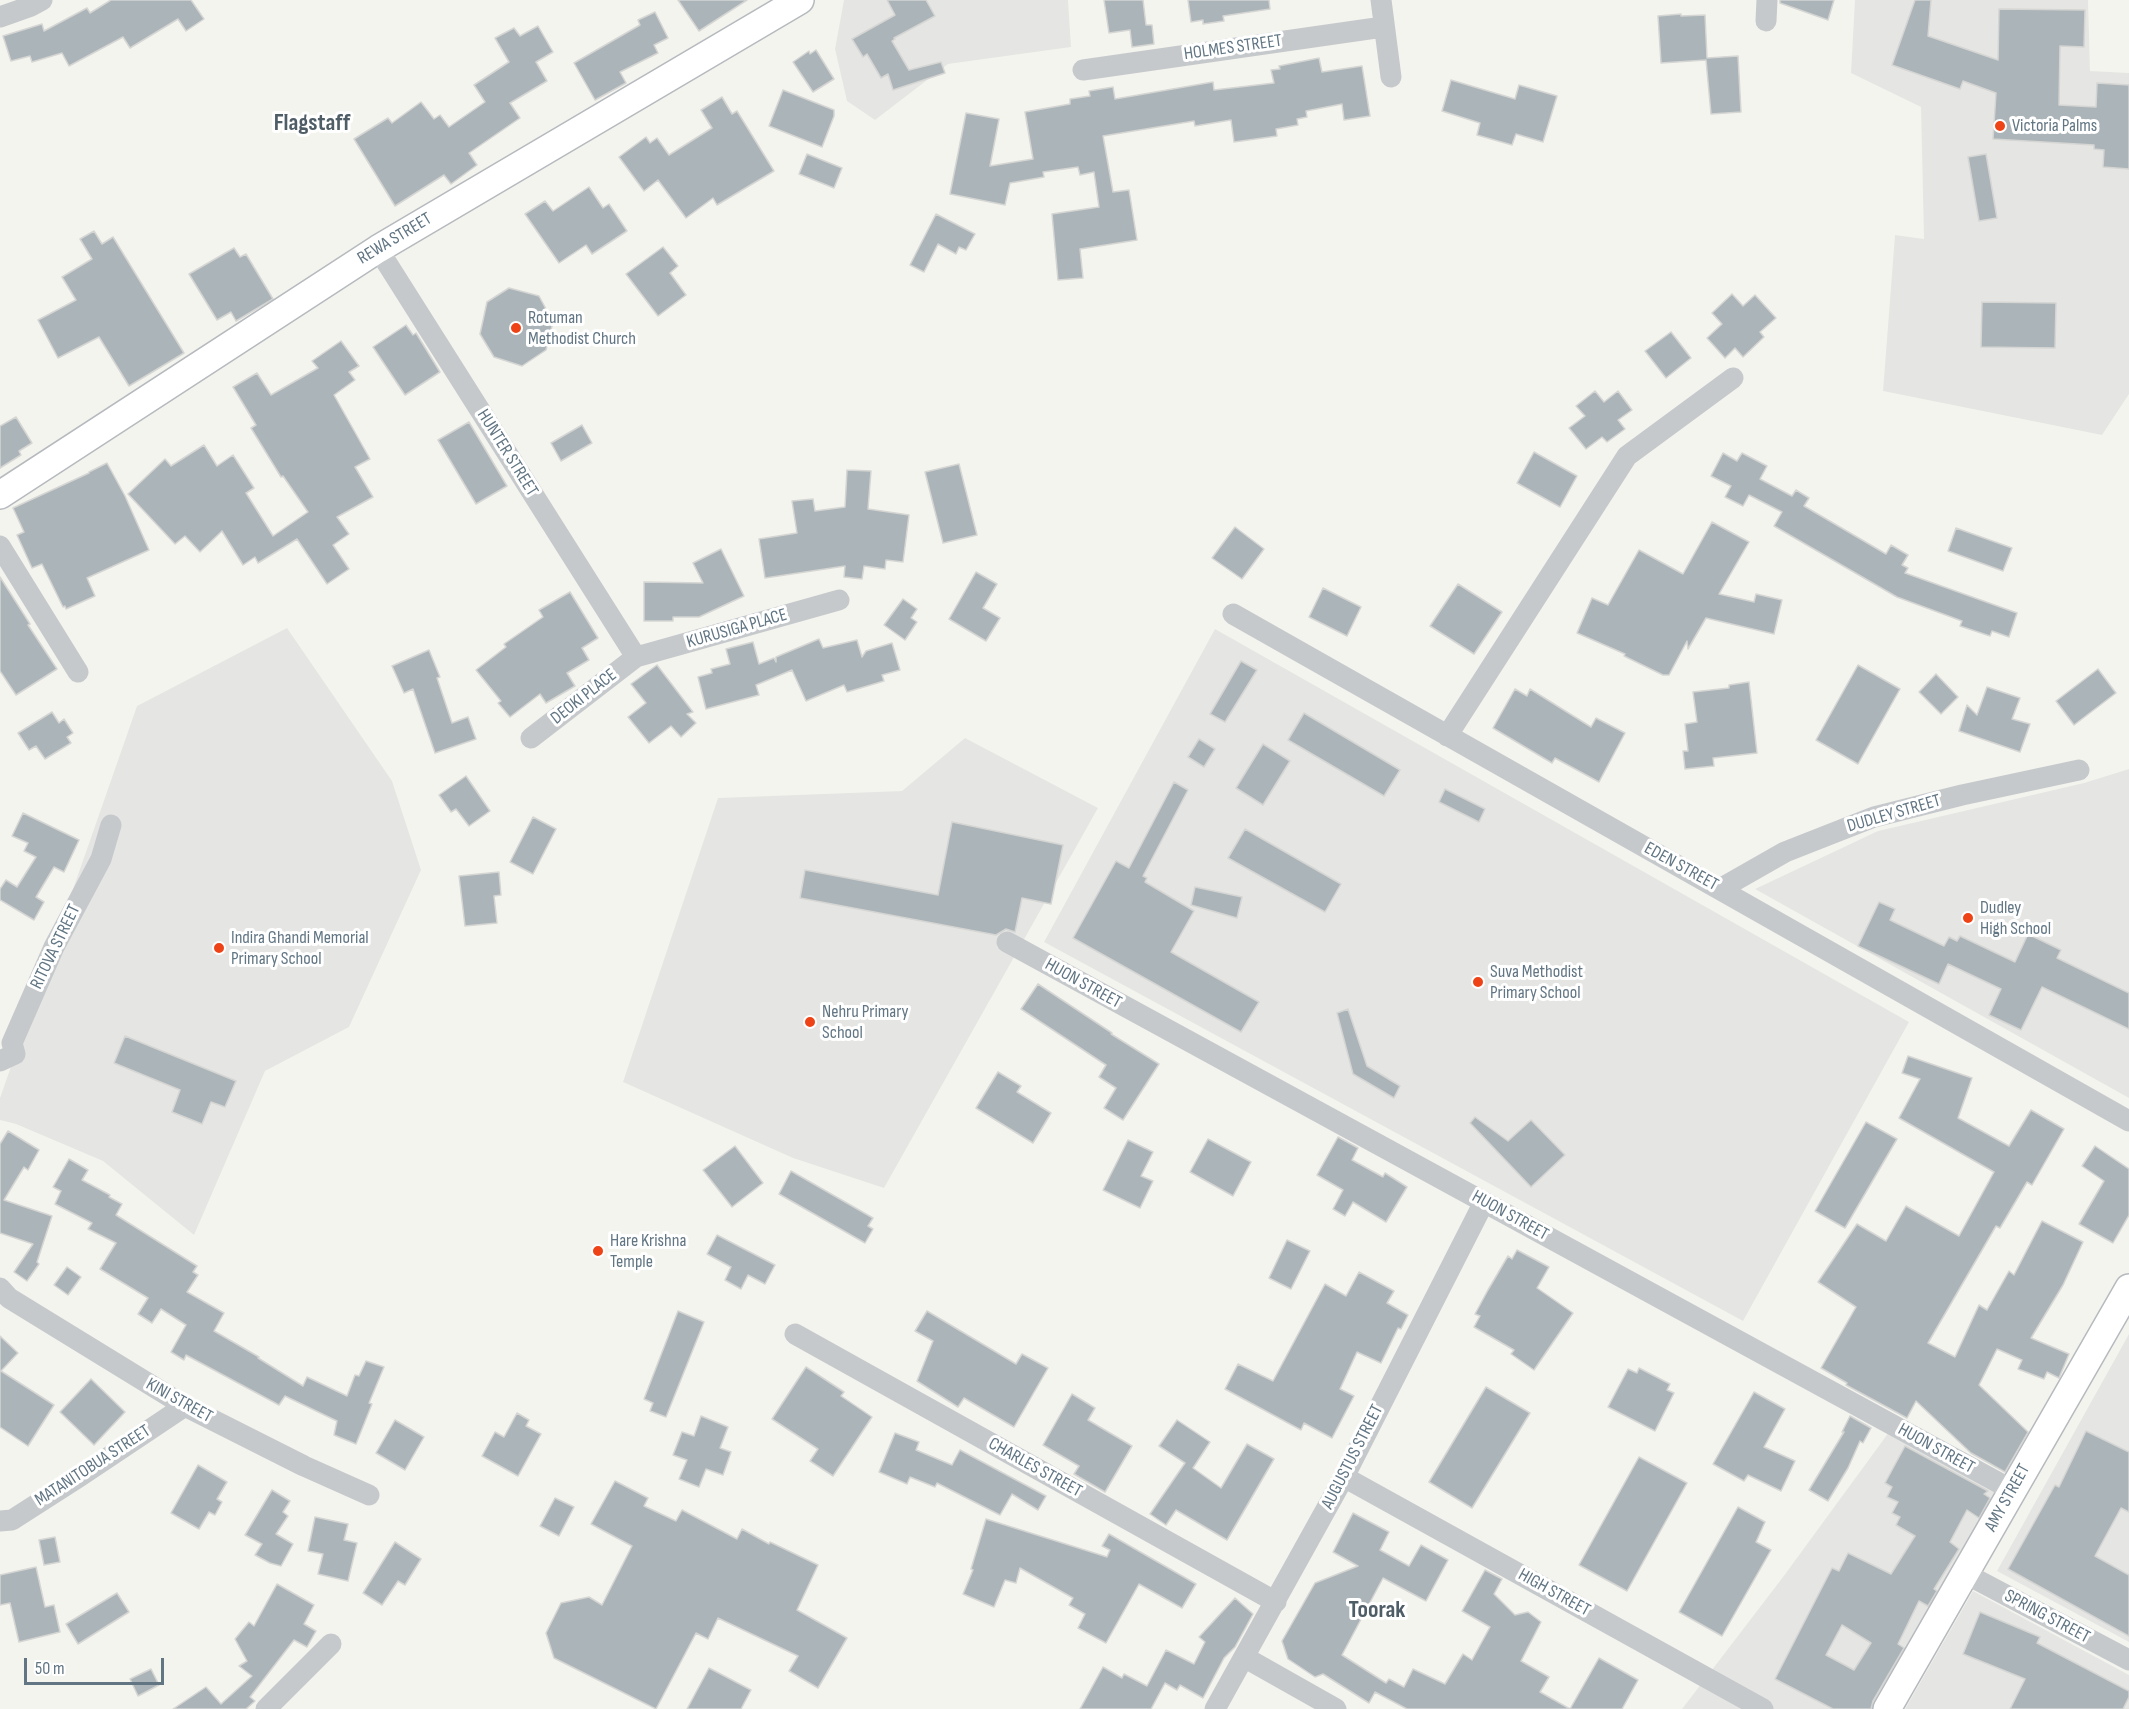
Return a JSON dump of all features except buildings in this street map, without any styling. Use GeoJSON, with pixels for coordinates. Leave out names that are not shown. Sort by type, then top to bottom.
{"type":"FeatureCollection","features":[{"type":"Feature","properties":{"kind":"main road","name":"REWA STREET"},"geometry":{"type":"LineString","coordinates":[[0,495],[378,249],[800,0]]}},
{"type":"Feature","properties":{"kind":"main road","name":"AMY STREET"},"geometry":{"type":"LineString","coordinates":[[1887,1709],[2012,1491],[2126,1301]]}},
{"type":"Feature","properties":{"kind":"street"},"geometry":{"type":"LineString","coordinates":[[0,16],[42,0]]}},
{"type":"Feature","properties":{"kind":"street"},"geometry":{"type":"LineString","coordinates":[[1381,0],[1390,77]]}},
{"type":"Feature","properties":{"kind":"street"},"geometry":{"type":"LineString","coordinates":[[1766,21],[1767,0]]}},
{"type":"Feature","properties":{"kind":"street","name":"HOLMES STREET"},"geometry":{"type":"LineString","coordinates":[[1083,70],[1383,27]]}},
{"type":"Feature","properties":{"kind":"street","name":"HUNTER STREET"},"geometry":{"type":"LineString","coordinates":[[378,249],[636,657]]}},
{"type":"Feature","properties":{"kind":"street"},"geometry":{"type":"LineString","coordinates":[[1447,736],[1628,456],[1733,378]]}},
{"type":"Feature","properties":{"kind":"street"},"geometry":{"type":"LineString","coordinates":[[0,546],[78,672]]}},
{"type":"Feature","properties":{"kind":"street","name":"KURUSIGA PLACE"},"geometry":{"type":"LineString","coordinates":[[636,657],[839,600]]}},
{"type":"Feature","properties":{"kind":"street","name":"EDEN STREET"},"geometry":{"type":"LineString","coordinates":[[1233,614],[2129,1121]]}},
{"type":"Feature","properties":{"kind":"street","name":"DEOKI PLACE"},"geometry":{"type":"LineString","coordinates":[[531,738],[636,657]]}},
{"type":"Feature","properties":{"kind":"street","name":"DUDLEY STREET"},"geometry":{"type":"LineString","coordinates":[[1720,889],[1785,852],[1874,817],[2079,770]]}},
{"type":"Feature","properties":{"kind":"street","name":"RITOVA STREET"},"geometry":{"type":"LineString","coordinates":[[0,1061],[15,1054],[12,1043],[54,947],[101,859],[111,825]]}},
{"type":"Feature","properties":{"kind":"street","name":"HUON STREET"},"geometry":{"type":"LineString","coordinates":[[1007,942],[2012,1491]]}},
{"type":"Feature","properties":{"kind":"street","name":"AUGUSTUS STREET"},"geometry":{"type":"LineString","coordinates":[[1215,1709],[1344,1477],[1484,1202]]}},
{"type":"Feature","properties":{"kind":"street","name":"KINI STREET"},"geometry":{"type":"LineString","coordinates":[[0,1288],[17,1304],[184,1406],[304,1466],[369,1495]]}},
{"type":"Feature","properties":{"kind":"street","name":"CHARLES STREET"},"geometry":{"type":"LineString","coordinates":[[795,1334],[1276,1602]]}},
{"type":"Feature","properties":{"kind":"street","name":"MATANITOBUA STREET"},"geometry":{"type":"LineString","coordinates":[[0,1521],[12,1520],[184,1406]]}},
{"type":"Feature","properties":{"kind":"street","name":"HIGH STREET"},"geometry":{"type":"LineString","coordinates":[[1344,1477],[1763,1709]]}},
{"type":"Feature","properties":{"kind":"street","name":"SPRING STREET"},"geometry":{"type":"LineString","coordinates":[[1966,1574],[2129,1660]]}},
{"type":"Feature","properties":{"kind":"street"},"geometry":{"type":"LineString","coordinates":[[266,1709],[331,1644]]}},
{"type":"Feature","properties":{"kind":"street"},"geometry":{"type":"LineString","coordinates":[[1244,1657],[1336,1709]]}},
{"type":"Feature","properties":{"kind":"shaded area"},"geometry":{"type":"Polygon","coordinates":[[[844,0],[1068,0],[1071,47],[948,64],[875,120],[847,101],[835,49],[844,0]]]}},
{"type":"Feature","properties":{"kind":"shaded area"},"geometry":{"type":"Polygon","coordinates":[[[1855,0],[2088,0],[2090,71],[2129,73],[2129,394],[2102,435],[1883,391],[1895,235],[1924,239],[1921,107],[1851,73],[1855,0]]]}},
{"type":"Feature","properties":{"kind":"shaded area","name":"Indira Ghandi Memorial Primary School"},"geometry":{"type":"Polygon","coordinates":[[[287,628],[392,781],[421,870],[349,1027],[265,1071],[194,1235],[103,1161],[16,1124],[0,1120],[0,1098],[137,706],[287,628]]]}},
{"type":"Feature","properties":{"kind":"shaded area","name":"Suva Methodist Primary School"},"geometry":{"type":"Polygon","coordinates":[[[1215,629],[1909,1022],[1743,1321],[1044,942],[1215,629]]]}},
{"type":"Feature","properties":{"kind":"shaded area","name":"Nehru Primary School"},"geometry":{"type":"Polygon","coordinates":[[[965,738],[1098,808],[884,1188],[793,1158],[623,1082],[718,798],[902,791],[965,738]]]}},
{"type":"Feature","properties":{"kind":"shaded area","name":"Dudley High School"},"geometry":{"type":"Polygon","coordinates":[[[2129,769],[2129,1098],[1755,889],[1878,831],[2084,783],[2129,769]]]}},
{"type":"Feature","properties":{"kind":"shaded area"},"geometry":{"type":"Polygon","coordinates":[[[2129,1334],[2129,1642],[1997,1571],[2129,1334]]]}},
{"type":"Feature","properties":{"kind":"shaded area"},"geometry":{"type":"Polygon","coordinates":[[[1892,1428],[2006,1494],[1881,1709],[1682,1709],[1783,1577],[1892,1428]]]}},
{"type":"Feature","properties":{"kind":"shaded area"},"geometry":{"type":"Polygon","coordinates":[[[1973,1591],[2129,1675],[2129,1709],[1905,1709],[1973,1591]]]}},
{"type":"Feature","properties":{"kind":"place","name":"Victoria Palms"},"geometry":{"type":"Point","coordinates":[2000,126]}},
{"type":"Feature","properties":{"kind":"place","name":"Rotuman Methodist Church"},"geometry":{"type":"Point","coordinates":[516,328]}},
{"type":"Feature","properties":{"kind":"place","name":"Dudley High School"},"geometry":{"type":"Point","coordinates":[1968,918]}},
{"type":"Feature","properties":{"kind":"place","name":"Indira Ghandi Memorial Primary School"},"geometry":{"type":"Point","coordinates":[219,948]}},
{"type":"Feature","properties":{"kind":"place","name":"Suva Methodist Primary School"},"geometry":{"type":"Point","coordinates":[1478,982]}},
{"type":"Feature","properties":{"kind":"place","name":"Nehru Primary School"},"geometry":{"type":"Point","coordinates":[810,1022]}},
{"type":"Feature","properties":{"kind":"place","name":"Hare Krishna Temple"},"geometry":{"type":"Point","coordinates":[598,1251]}},
{"type":"Feature","properties":{"kind":"district","name":"Flagstaff"},"geometry":{"type":"Point","coordinates":[312,124]}},
{"type":"Feature","properties":{"kind":"district","name":"Toorak"},"geometry":{"type":"Point","coordinates":[1377,1611]}}]}
